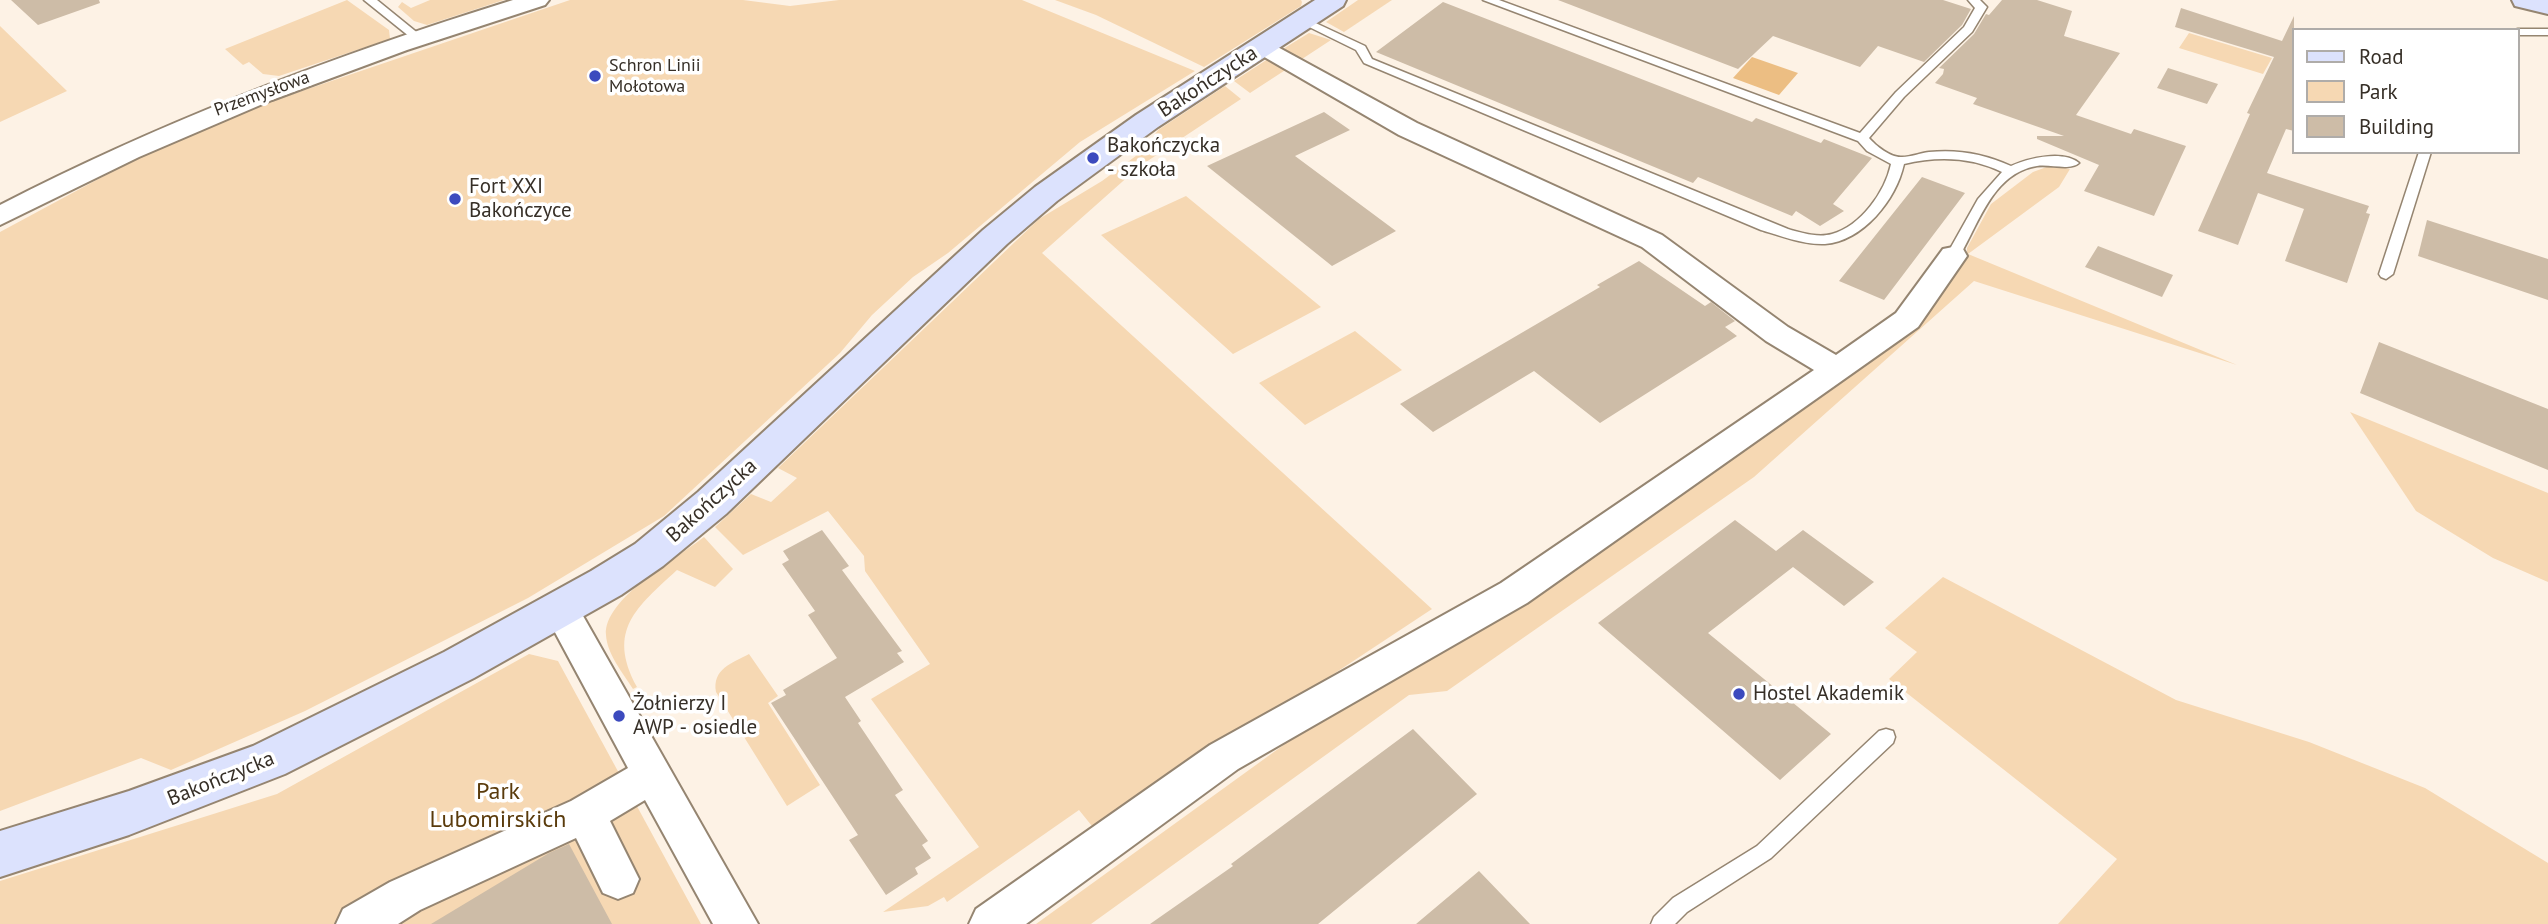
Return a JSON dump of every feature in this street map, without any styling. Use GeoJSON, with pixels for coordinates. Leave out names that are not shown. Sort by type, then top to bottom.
{"type":"FeatureCollection","features":[{"type":"Feature","properties":{"kind":"street","name":"Przemysłowa"},"geometry":{"type":"LineString","coordinates":[[0,216],[97,165],[206,114],[537,0]]}},
{"type":"Feature","properties":{"kind":"street","name":"Bakończycka"},"geometry":{"type":"LineString","coordinates":[[0,854],[153,805],[269,760],[561,610],[638,562],[682,529],[1003,230],[1046,194],[1115,142],[1333,0]]}},
{"type":"Feature","properties":{"kind":"street"},"geometry":{"type":"LineString","coordinates":[[2525,0],[2548,6]]}},
{"type":"Feature","properties":{"kind":"street"},"geometry":{"type":"LineString","coordinates":[[1263,47],[1408,129],[1652,241],[1777,334],[1837,370]]}},
{"type":"Feature","properties":{"kind":"street"},"geometry":{"type":"LineString","coordinates":[[991,924],[1224,757],[1514,593],[1837,370],[1907,320],[1953,256]]}},
{"type":"Feature","properties":{"kind":"street"},"geometry":{"type":"LineString","coordinates":[[561,610],[736,924]]}},
{"type":"Feature","properties":{"kind":"street"},"geometry":{"type":"LineString","coordinates":[[358,924],[405,897],[586,814],[652,775]]}},
{"type":"Feature","properties":{"kind":"street"},"geometry":{"type":"LineString","coordinates":[[586,814],[618,879]]}},
{"type":"Feature","properties":{"kind":"lane"},"geometry":{"type":"LineString","coordinates":[[370,0],[419,39]]}},
{"type":"Feature","properties":{"kind":"lane"},"geometry":{"type":"LineString","coordinates":[[1489,0],[1862,138],[1871,148],[1898,162],[1925,156],[1971,156],[1982,157],[2009,170]]}},
{"type":"Feature","properties":{"kind":"lane"},"geometry":{"type":"LineString","coordinates":[[1862,138],[1980,14],[1980,7],[1974,0]]}},
{"type":"Feature","properties":{"kind":"lane"},"geometry":{"type":"LineString","coordinates":[[1303,21],[1361,48],[1368,61],[1754,222],[1807,239],[1846,236],[1865,220],[1893,187],[1898,162]]}},
{"type":"Feature","properties":{"kind":"lane"},"geometry":{"type":"LineString","coordinates":[[2520,32],[2548,32]]}},
{"type":"Feature","properties":{"kind":"lane"},"geometry":{"type":"LineString","coordinates":[[2386,274],[2424,154]]}},
{"type":"Feature","properties":{"kind":"lane"},"geometry":{"type":"LineString","coordinates":[[1953,256],[1989,189],[2009,170],[2053,159],[2073,163]]}},
{"type":"Feature","properties":{"kind":"lane"},"geometry":{"type":"LineString","coordinates":[[1661,924],[1680,905],[1764,852],[1886,737]]}},
{"type":"Feature","properties":{"kind":"green space"},"geometry":{"type":"Polygon","coordinates":[[[347,0],[389,30],[390,39],[279,76],[263,74],[249,62],[243,65],[225,49],[347,0]]]}},
{"type":"Feature","properties":{"kind":"green space"},"geometry":{"type":"Polygon","coordinates":[[[430,0],[504,0],[427,25],[414,21],[398,7],[402,2],[411,8],[430,0]]]}},
{"type":"Feature","properties":{"kind":"green space"},"geometry":{"type":"Polygon","coordinates":[[[570,0],[743,0],[790,6],[839,0],[1022,0],[1195,71],[1080,142],[948,253],[913,277],[872,315],[840,353],[664,516],[528,598],[305,711],[171,770],[141,758],[0,811],[0,232],[128,163],[240,112],[570,0]]]}},
{"type":"Feature","properties":{"kind":"green space"},"geometry":{"type":"Polygon","coordinates":[[[1055,0],[1302,2],[1301,6],[1204,67],[1096,15],[1055,0]]]}},
{"type":"Feature","properties":{"kind":"green space"},"geometry":{"type":"Polygon","coordinates":[[[1358,0],[1392,0],[1344,32],[1326,22],[1358,0]]]}},
{"type":"Feature","properties":{"kind":"green space"},"geometry":{"type":"Polygon","coordinates":[[[0,26],[67,91],[0,122],[0,26]]]}},
{"type":"Feature","properties":{"kind":"green space"},"geometry":{"type":"Polygon","coordinates":[[[1309,33],[1331,40],[1299,61],[1284,53],[1283,49],[1309,33]]]}},
{"type":"Feature","properties":{"kind":"green space"},"geometry":{"type":"Polygon","coordinates":[[[2189,33],[2272,58],[2263,74],[2179,48],[2189,33]]]}},
{"type":"Feature","properties":{"kind":"green space"},"geometry":{"type":"Polygon","coordinates":[[[1271,57],[1290,67],[1250,93],[1234,81],[1271,57]]]}},
{"type":"Feature","properties":{"kind":"green space"},"geometry":{"type":"Polygon","coordinates":[[[1225,86],[1241,99],[1140,166],[1042,253],[1432,609],[1096,831],[1079,810],[947,902],[944,897],[928,906],[883,912],[979,847],[871,699],[930,664],[865,571],[864,556],[828,511],[743,555],[715,527],[751,494],[771,502],[797,478],[778,468],[1039,219],[1102,181],[1144,150],[1158,130],[1225,86]]]}},
{"type":"Feature","properties":{"kind":"green space"},"geometry":{"type":"Polygon","coordinates":[[[2052,165],[2070,169],[2059,187],[1968,254],[2237,365],[1974,281],[1754,477],[1447,691],[1409,695],[1091,924],[1036,924],[1343,702],[1507,612],[1727,462],[1914,329],[1967,254],[1967,248],[1991,204],[2033,172],[2052,165]]]}},
{"type":"Feature","properties":{"kind":"green space"},"geometry":{"type":"Polygon","coordinates":[[[1186,196],[1321,307],[1233,354],[1101,235],[1186,196]]]}},
{"type":"Feature","properties":{"kind":"green space"},"geometry":{"type":"Polygon","coordinates":[[[1355,331],[1402,370],[1305,425],[1259,383],[1355,331]]]}},
{"type":"Feature","properties":{"kind":"green space"},"geometry":{"type":"Polygon","coordinates":[[[2350,412],[2548,493],[2548,582],[2493,558],[2416,511],[2350,412]]]}},
{"type":"Feature","properties":{"kind":"green space"},"geometry":{"type":"Polygon","coordinates":[[[704,537],[733,569],[715,587],[677,570],[639,608],[625,635],[628,667],[637,687],[633,689],[609,649],[606,635],[608,621],[616,607],[644,580],[704,537]]]}},
{"type":"Feature","properties":{"kind":"green space"},"geometry":{"type":"Polygon","coordinates":[[[1943,577],[2176,700],[2309,742],[2425,788],[2548,863],[2548,924],[2058,924],[2117,859],[1889,679],[1917,652],[1885,628],[1943,577]]]}},
{"type":"Feature","properties":{"kind":"green space","name":"Park Lubomirskich"},"geometry":{"type":"Polygon","coordinates":[[[529,654],[558,661],[701,924],[0,924],[0,881],[277,794],[529,654]]]}},
{"type":"Feature","properties":{"kind":"green space"},"geometry":{"type":"Polygon","coordinates":[[[749,654],[778,696],[768,703],[820,785],[787,806],[716,692],[720,672],[749,654]]]}},
{"type":"Feature","properties":{"kind":"shaded area"},"geometry":{"type":"Polygon","coordinates":[[[1752,57],[1798,73],[1779,95],[1733,78],[1752,57]]]}},
{"type":"Feature","properties":{"kind":"building"},"geometry":{"type":"Polygon","coordinates":[[[11,0],[99,0],[100,3],[38,25],[11,0]]]}},
{"type":"Feature","properties":{"kind":"building"},"geometry":{"type":"Polygon","coordinates":[[[1558,0],[1943,0],[1971,9],[1962,25],[1924,62],[1878,46],[1860,67],[1773,36],[1738,69],[1558,0]]]}},
{"type":"Feature","properties":{"kind":"building"},"geometry":{"type":"Polygon","coordinates":[[[2002,0],[2037,0],[2072,11],[2064,36],[2120,53],[2076,115],[2131,134],[2134,129],[2186,146],[2154,216],[2084,191],[2099,165],[2037,139],[2037,136],[2064,136],[1973,104],[1977,98],[1935,83],[1943,74],[1944,69],[1939,68],[1974,34],[1986,14],[1989,15],[2002,0]]]}},
{"type":"Feature","properties":{"kind":"building"},"geometry":{"type":"Polygon","coordinates":[[[1443,2],[1752,122],[1756,118],[1821,143],[1824,139],[1872,158],[1833,204],[1844,211],[1820,226],[1796,211],[1792,216],[1698,177],[1693,183],[1376,52],[1443,2]]]}},
{"type":"Feature","properties":{"kind":"building"},"geometry":{"type":"Polygon","coordinates":[[[2181,8],[2282,41],[2294,16],[2292,130],[2286,129],[2267,173],[2369,206],[2366,213],[2370,214],[2347,283],[2285,261],[2304,209],[2258,193],[2238,245],[2198,231],[2250,114],[2247,113],[2274,57],[2175,27],[2181,8]]]}},
{"type":"Feature","properties":{"kind":"building"},"geometry":{"type":"Polygon","coordinates":[[[2168,68],[2218,84],[2207,104],[2157,88],[2168,68]]]}},
{"type":"Feature","properties":{"kind":"building"},"geometry":{"type":"Polygon","coordinates":[[[1324,112],[1350,130],[1295,156],[1396,231],[1332,266],[1207,166],[1324,112]]]}},
{"type":"Feature","properties":{"kind":"building"},"geometry":{"type":"Polygon","coordinates":[[[1922,177],[1965,193],[1884,300],[1839,281],[1922,177]]]}},
{"type":"Feature","properties":{"kind":"building"},"geometry":{"type":"Polygon","coordinates":[[[2427,220],[2548,259],[2548,300],[2418,256],[2427,220]]]}},
{"type":"Feature","properties":{"kind":"building"},"geometry":{"type":"Polygon","coordinates":[[[2098,246],[2173,275],[2162,297],[2085,267],[2098,246]]]}},
{"type":"Feature","properties":{"kind":"building"},"geometry":{"type":"Polygon","coordinates":[[[1639,261],[1705,306],[1711,302],[1735,321],[1725,327],[1737,336],[1600,423],[1534,371],[1433,432],[1400,404],[1600,287],[1597,285],[1639,261]]]}},
{"type":"Feature","properties":{"kind":"building"},"geometry":{"type":"Polygon","coordinates":[[[2379,342],[2548,409],[2548,470],[2360,393],[2379,342]]]}},
{"type":"Feature","properties":{"kind":"building"},"geometry":{"type":"Polygon","coordinates":[[[1735,520],[1776,551],[1803,530],[1874,582],[1844,606],[1793,567],[1708,633],[1831,734],[1780,780],[1598,623],[1735,520]]]}},
{"type":"Feature","properties":{"kind":"building"},"geometry":{"type":"Polygon","coordinates":[[[822,530],[849,566],[842,570],[902,651],[897,653],[904,662],[845,697],[861,721],[858,723],[903,790],[895,795],[928,841],[922,845],[931,858],[915,868],[918,874],[886,895],[849,840],[858,835],[771,703],[786,695],[783,690],[837,658],[808,615],[815,611],[782,564],[789,560],[783,551],[822,530]]]}},
{"type":"Feature","properties":{"kind":"building"},"geometry":{"type":"Polygon","coordinates":[[[1413,729],[1477,794],[1318,924],[1150,924],[1233,866],[1231,864],[1413,729]]]}},
{"type":"Feature","properties":{"kind":"building"},"geometry":{"type":"Polygon","coordinates":[[[569,844],[612,924],[431,924],[549,853],[569,844]]]}},
{"type":"Feature","properties":{"kind":"building"},"geometry":{"type":"Polygon","coordinates":[[[1479,871],[1530,924],[1416,924],[1479,871]]]}},
{"type":"Feature","properties":{"kind":"place","name":"Schron Linii Mołotowa"},"geometry":{"type":"Point","coordinates":[595,76]}},
{"type":"Feature","properties":{"kind":"place","name":"Bakończycka - szkoła"},"geometry":{"type":"Point","coordinates":[1093,158]}},
{"type":"Feature","properties":{"kind":"place","name":"Fort XXI Bakończyce"},"geometry":{"type":"Point","coordinates":[455,199]}},
{"type":"Feature","properties":{"kind":"place","name":"Hostel Akademik"},"geometry":{"type":"Point","coordinates":[1739,694]}},
{"type":"Feature","properties":{"kind":"place","name":"Żołnierzy I AWP - osiedle"},"geometry":{"type":"Point","coordinates":[619,716]}}]}
